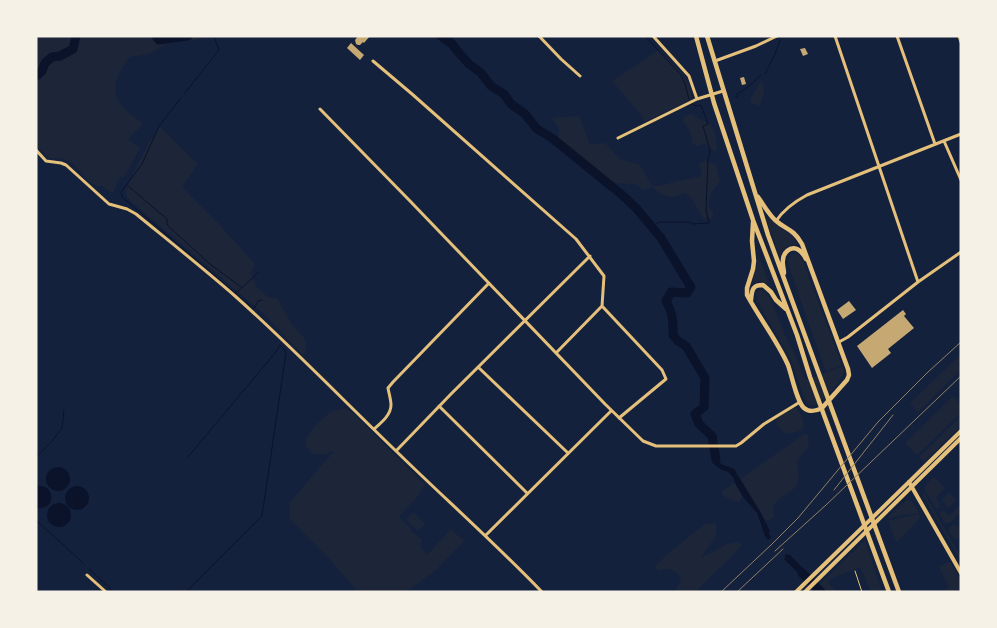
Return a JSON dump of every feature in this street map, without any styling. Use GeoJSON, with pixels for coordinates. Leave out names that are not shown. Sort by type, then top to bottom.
{"type":"FeatureCollection","features":[{"type":"Feature","properties":{"kind":"main road"},"geometry":{"type":"LineString","coordinates":[[696,36],[711,94],[753,220],[889,592]]}},
{"type":"Feature","properties":{"kind":"main road"},"geometry":{"type":"LineString","coordinates":[[707,36],[768,235],[899,592]]}},
{"type":"Feature","properties":{"kind":"main road"},"geometry":{"type":"LineString","coordinates":[[753,220],[753,269],[747,288],[747,295],[786,361],[800,402],[806,410],[817,411],[822,408],[847,380],[849,375],[848,369],[805,251],[793,232],[776,221],[754,189]]}},
{"type":"Feature","properties":{"kind":"main road"},"geometry":{"type":"LineString","coordinates":[[786,284],[782,261],[786,252],[789,249],[798,249],[808,261]]}},
{"type":"Feature","properties":{"kind":"main road"},"geometry":{"type":"LineString","coordinates":[[750,301],[753,288],[757,285],[762,285],[787,310]]}},
{"type":"Feature","properties":{"kind":"main road"},"geometry":{"type":"LineString","coordinates":[[796,592],[961,431]]}},
{"type":"Feature","properties":{"kind":"main road"},"geometry":{"type":"LineString","coordinates":[[806,591],[961,438]]}},
{"type":"Feature","properties":{"kind":"main road"},"geometry":{"type":"LineString","coordinates":[[909,482],[961,572]]}},
{"type":"Feature","properties":{"kind":"street"},"geometry":{"type":"LineString","coordinates":[[539,36],[580,76]]}},
{"type":"Feature","properties":{"kind":"street"},"geometry":{"type":"LineString","coordinates":[[653,36],[689,76],[696,99]]}},
{"type":"Feature","properties":{"kind":"street"},"geometry":{"type":"LineString","coordinates":[[714,61],[756,46],[777,36]]}},
{"type":"Feature","properties":{"kind":"street"},"geometry":{"type":"LineString","coordinates":[[835,36],[918,282]]}},
{"type":"Feature","properties":{"kind":"street"},"geometry":{"type":"LineString","coordinates":[[897,36],[935,144]]}},
{"type":"Feature","properties":{"kind":"street"},"geometry":{"type":"LineString","coordinates":[[959,36],[961,42]]}},
{"type":"Feature","properties":{"kind":"street"},"geometry":{"type":"LineString","coordinates":[[373,61],[576,239],[604,276],[602,306],[556,353]]}},
{"type":"Feature","properties":{"kind":"street"},"geometry":{"type":"LineString","coordinates":[[618,138],[696,99],[723,91]]}},
{"type":"Feature","properties":{"kind":"street"},"geometry":{"type":"LineString","coordinates":[[320,109],[611,411],[643,441],[656,446],[736,446],[764,424],[800,402]]}},
{"type":"Feature","properties":{"kind":"street"},"geometry":{"type":"LineString","coordinates":[[776,221],[788,206],[807,195],[961,134]]}},
{"type":"Feature","properties":{"kind":"street"},"geometry":{"type":"LineString","coordinates":[[944,141],[961,180]]}},
{"type":"Feature","properties":{"kind":"street"},"geometry":{"type":"LineString","coordinates":[[36,150],[46,161],[66,165],[109,204],[127,209],[136,214],[235,296],[280,337],[542,592]]}},
{"type":"Feature","properties":{"kind":"street"},"geometry":{"type":"LineString","coordinates":[[839,342],[961,252]]}},
{"type":"Feature","properties":{"kind":"street"},"geometry":{"type":"LineString","coordinates":[[396,451],[590,256]]}},
{"type":"Feature","properties":{"kind":"street"},"geometry":{"type":"LineString","coordinates":[[374,429],[382,422],[390,410],[388,388],[489,283]]}},
{"type":"Feature","properties":{"kind":"street"},"geometry":{"type":"LineString","coordinates":[[602,306],[662,370],[666,379],[619,418]]}},
{"type":"Feature","properties":{"kind":"street"},"geometry":{"type":"LineString","coordinates":[[478,367],[568,453]]}},
{"type":"Feature","properties":{"kind":"street"},"geometry":{"type":"LineString","coordinates":[[439,406],[527,493]]}},
{"type":"Feature","properties":{"kind":"street"},"geometry":{"type":"LineString","coordinates":[[486,536],[611,411]]}},
{"type":"Feature","properties":{"kind":"street"},"geometry":{"type":"LineString","coordinates":[[87,575],[106,592]]}},
{"type":"Feature","properties":{"kind":"path"},"geometry":{"type":"LineString","coordinates":[[855,571],[862,592]]}},
{"type":"Feature","properties":{"kind":"shaded area"},"geometry":{"type":"Polygon","coordinates":[[[38,36],[205,36],[195,40],[163,46],[149,54],[129,57],[124,64],[117,78],[115,91],[121,104],[143,124],[128,139],[140,148],[124,177],[120,177],[114,194],[101,185],[99,187],[91,183],[72,163],[63,159],[49,158],[36,146],[36,40],[38,36]]]}},
{"type":"Feature","properties":{"kind":"shaded area"},"geometry":{"type":"Polygon","coordinates":[[[659,50],[686,80],[692,93],[691,100],[644,122],[642,116],[612,81],[659,50]]]}},
{"type":"Feature","properties":{"kind":"shaded area"},"geometry":{"type":"Polygon","coordinates":[[[762,80],[764,95],[760,106],[752,103],[750,99],[762,80]]]}},
{"type":"Feature","properties":{"kind":"shaded area"},"geometry":{"type":"Polygon","coordinates":[[[691,114],[711,125],[715,133],[717,149],[714,151],[704,144],[698,146],[692,144],[690,132],[683,122],[684,117],[691,114]]]}},
{"type":"Feature","properties":{"kind":"shaded area"},"geometry":{"type":"Polygon","coordinates":[[[579,116],[590,144],[605,143],[621,160],[639,164],[653,187],[644,190],[635,184],[609,183],[559,142],[559,128],[552,118],[579,116]]]}},
{"type":"Feature","properties":{"kind":"shaded area"},"geometry":{"type":"Polygon","coordinates":[[[160,127],[198,164],[182,187],[255,264],[251,272],[255,285],[269,298],[277,298],[292,325],[304,338],[306,349],[304,355],[263,313],[127,198],[126,190],[133,173],[150,141],[160,127]]]}},
{"type":"Feature","properties":{"kind":"shaded area"},"geometry":{"type":"Polygon","coordinates":[[[705,161],[716,165],[720,181],[711,193],[708,205],[713,212],[713,218],[704,219],[694,201],[685,193],[671,197],[660,193],[653,187],[701,176],[699,164],[705,161]]]}},
{"type":"Feature","properties":{"kind":"shaded area"},"geometry":{"type":"Polygon","coordinates":[[[767,218],[791,234],[798,245],[787,247],[780,256],[767,218]]]}},
{"type":"Feature","properties":{"kind":"shaded area"},"geometry":{"type":"Polygon","coordinates":[[[795,253],[802,259],[842,365],[826,371],[788,264],[788,257],[795,253]]]}},
{"type":"Feature","properties":{"kind":"shaded area"},"geometry":{"type":"Polygon","coordinates":[[[758,256],[769,282],[768,283],[752,282],[758,256]]]}},
{"type":"Feature","properties":{"kind":"shaded area"},"geometry":{"type":"Polygon","coordinates":[[[758,290],[765,292],[771,300],[805,380],[843,366],[842,378],[816,405],[809,405],[805,400],[790,358],[757,301],[756,293],[758,290]]]}},
{"type":"Feature","properties":{"kind":"shaded area"},"geometry":{"type":"Polygon","coordinates":[[[961,354],[961,370],[918,412],[910,403],[961,354]]]}},
{"type":"Feature","properties":{"kind":"shaded area"},"geometry":{"type":"Polygon","coordinates":[[[953,396],[961,404],[961,413],[917,455],[905,443],[953,396]]]}},
{"type":"Feature","properties":{"kind":"shaded area"},"geometry":{"type":"Polygon","coordinates":[[[794,407],[800,412],[804,426],[794,433],[786,434],[778,427],[776,420],[794,407]]]}},
{"type":"Feature","properties":{"kind":"shaded area"},"geometry":{"type":"Polygon","coordinates":[[[346,409],[353,413],[425,485],[418,496],[399,517],[411,528],[412,533],[422,540],[420,546],[427,555],[451,529],[464,541],[436,570],[406,592],[358,592],[325,554],[290,519],[290,502],[334,451],[326,454],[313,454],[306,446],[306,438],[315,426],[330,412],[346,409]]]}},
{"type":"Feature","properties":{"kind":"shaded area"},"geometry":{"type":"Polygon","coordinates":[[[961,416],[961,426],[924,462],[919,457],[961,416]]]}},
{"type":"Feature","properties":{"kind":"shaded area"},"geometry":{"type":"Polygon","coordinates":[[[806,433],[809,446],[797,461],[798,482],[791,491],[775,504],[773,509],[774,516],[770,521],[763,519],[740,479],[806,433]]]}},
{"type":"Feature","properties":{"kind":"shaded area"},"geometry":{"type":"Polygon","coordinates":[[[711,451],[717,451],[720,463],[734,469],[770,531],[771,537],[768,540],[757,513],[743,497],[733,477],[715,465],[711,451]]]}},
{"type":"Feature","properties":{"kind":"shaded area"},"geometry":{"type":"Polygon","coordinates":[[[58,467],[66,471],[70,479],[66,487],[58,491],[50,487],[46,479],[50,471],[58,467]]]}},
{"type":"Feature","properties":{"kind":"shaded area"},"geometry":{"type":"Polygon","coordinates":[[[934,477],[945,488],[936,498],[941,506],[937,509],[925,491],[926,485],[934,477]]]}},
{"type":"Feature","properties":{"kind":"shaded area"},"geometry":{"type":"Polygon","coordinates":[[[735,483],[743,497],[739,502],[729,499],[721,492],[735,483]]]}},
{"type":"Feature","properties":{"kind":"shaded area"},"geometry":{"type":"Polygon","coordinates":[[[36,486],[43,486],[50,492],[51,502],[43,508],[36,508],[36,486]]]}},
{"type":"Feature","properties":{"kind":"shaded area"},"geometry":{"type":"Polygon","coordinates":[[[77,486],[85,490],[89,498],[85,506],[77,510],[69,506],[65,498],[69,490],[77,486]]]}},
{"type":"Feature","properties":{"kind":"shaded area"},"geometry":{"type":"Polygon","coordinates":[[[949,492],[956,500],[948,508],[942,500],[949,492]]]}},
{"type":"Feature","properties":{"kind":"shaded area"},"geometry":{"type":"Polygon","coordinates":[[[924,493],[961,557],[961,562],[922,494],[924,493]]]}},
{"type":"Feature","properties":{"kind":"shaded area"},"geometry":{"type":"Polygon","coordinates":[[[907,500],[912,501],[919,513],[886,519],[907,500]]]}},
{"type":"Feature","properties":{"kind":"shaded area"},"geometry":{"type":"Polygon","coordinates":[[[59,503],[67,507],[71,515],[67,523],[59,527],[51,523],[47,515],[51,507],[59,503]]]}},
{"type":"Feature","properties":{"kind":"shaded area"},"geometry":{"type":"Polygon","coordinates":[[[961,504],[961,512],[950,523],[945,523],[939,514],[944,510],[949,516],[961,504]]]}},
{"type":"Feature","properties":{"kind":"shaded area"},"geometry":{"type":"Polygon","coordinates":[[[413,512],[425,524],[418,531],[406,520],[413,512]]]}},
{"type":"Feature","properties":{"kind":"shaded area"},"geometry":{"type":"Polygon","coordinates":[[[918,514],[920,518],[897,542],[888,521],[918,514]]]}},
{"type":"Feature","properties":{"kind":"shaded area"},"geometry":{"type":"Polygon","coordinates":[[[716,523],[716,536],[701,557],[727,544],[739,542],[742,545],[695,592],[675,592],[681,577],[671,570],[659,571],[655,566],[705,524],[716,523]]]}},
{"type":"Feature","properties":{"kind":"shaded area"},"geometry":{"type":"Polygon","coordinates":[[[953,525],[960,527],[960,537],[954,539],[948,530],[953,525]]]}},
{"type":"Feature","properties":{"kind":"shaded area"},"geometry":{"type":"Polygon","coordinates":[[[865,540],[882,592],[867,592],[870,590],[860,567],[828,580],[837,592],[826,592],[819,585],[865,540]]]}},
{"type":"Feature","properties":{"kind":"shaded area"},"geometry":{"type":"Polygon","coordinates":[[[786,554],[789,554],[810,575],[805,580],[784,559],[786,554]]]}},
{"type":"Feature","properties":{"kind":"shaded area"},"geometry":{"type":"Polygon","coordinates":[[[948,562],[951,563],[961,580],[961,592],[941,592],[949,587],[939,567],[948,562]]]}},
{"type":"Feature","properties":{"kind":"building"},"geometry":{"type":"Polygon","coordinates":[[[358,36],[370,36],[364,43],[358,45],[355,40],[358,36]]]}},
{"type":"Feature","properties":{"kind":"building"},"geometry":{"type":"Polygon","coordinates":[[[351,43],[364,55],[360,60],[347,48],[351,43]]]}},
{"type":"Feature","properties":{"kind":"building"},"geometry":{"type":"Polygon","coordinates":[[[805,48],[808,54],[803,56],[800,49],[805,48]]]}},
{"type":"Feature","properties":{"kind":"building"},"geometry":{"type":"Polygon","coordinates":[[[744,77],[746,84],[742,85],[740,78],[744,77]]]}},
{"type":"Feature","properties":{"kind":"building"},"geometry":{"type":"Polygon","coordinates":[[[849,301],[856,310],[843,319],[837,310],[849,301]]]}},
{"type":"Feature","properties":{"kind":"building"},"geometry":{"type":"Polygon","coordinates":[[[903,310],[906,314],[904,316],[914,328],[888,349],[891,353],[872,368],[857,346],[903,310]]]}},
{"type":"Feature","properties":{"kind":"waterway"},"geometry":{"type":"LineString","coordinates":[[36,76],[52,57],[60,56],[73,49],[76,36]]}},
{"type":"Feature","properties":{"kind":"waterway"},"geometry":{"type":"LineString","coordinates":[[156,36],[159,40],[188,36]]}},
{"type":"Feature","properties":{"kind":"waterway"},"geometry":{"type":"LineString","coordinates":[[184,94],[219,50],[214,36]]}},
{"type":"Feature","properties":{"kind":"waterway"},"geometry":{"type":"LineString","coordinates":[[441,36],[452,44],[469,64],[481,73],[491,86],[504,94],[511,104],[525,114],[537,129],[552,138],[621,194],[637,209],[661,238],[691,287],[687,293],[671,292],[666,301],[672,317],[673,335],[686,346],[705,378],[704,407],[695,414],[699,424],[712,436],[716,460]]}},
{"type":"Feature","properties":{"kind":"waterway"},"geometry":{"type":"LineString","coordinates":[[645,36],[681,75],[689,99]]}},
{"type":"Feature","properties":{"kind":"waterway"},"geometry":{"type":"LineString","coordinates":[[765,74],[780,40]]}},
{"type":"Feature","properties":{"kind":"waterway"},"geometry":{"type":"LineString","coordinates":[[736,97],[738,97],[737,94],[747,88],[761,75]]}},
{"type":"Feature","properties":{"kind":"waterway"},"geometry":{"type":"LineString","coordinates":[[181,98],[159,126],[142,164],[121,192],[122,197],[254,309],[258,301],[262,300]]}},
{"type":"Feature","properties":{"kind":"waterway"},"geometry":{"type":"LineString","coordinates":[[652,227],[659,222],[709,223],[706,209],[710,150],[703,126],[708,124],[701,105],[696,106],[692,104]]}},
{"type":"Feature","properties":{"kind":"waterway"},"geometry":{"type":"LineString","coordinates":[[128,186],[167,219],[167,225],[210,264],[241,287]]}},
{"type":"Feature","properties":{"kind":"waterway"},"geometry":{"type":"LineString","coordinates":[[236,293],[259,272]]}},
{"type":"Feature","properties":{"kind":"waterway"},"geometry":{"type":"LineString","coordinates":[[186,592],[262,516],[286,353],[280,345],[188,457]]}},
{"type":"Feature","properties":{"kind":"waterway"},"geometry":{"type":"LineString","coordinates":[[36,457],[62,428],[64,410]]}},
{"type":"Feature","properties":{"kind":"waterway"},"geometry":{"type":"LineString","coordinates":[[36,520],[84,564]]}},
{"type":"Feature","properties":{"kind":"waterway"},"geometry":{"type":"LineString","coordinates":[[89,569],[114,592]]}},
{"type":"Feature","properties":{"kind":"waterway"},"geometry":{"type":"LineString","coordinates":[[802,573],[821,592]]}},
{"type":"Feature","properties":{"kind":"railway"},"geometry":{"type":"LineString","coordinates":[[721,592],[798,518],[878,422],[961,342]]}},
{"type":"Feature","properties":{"kind":"railway"},"geometry":{"type":"LineString","coordinates":[[775,551],[961,376]]}},
{"type":"Feature","properties":{"kind":"railway"},"geometry":{"type":"LineString","coordinates":[[834,490],[893,415]]}},
{"type":"Feature","properties":{"kind":"railway"},"geometry":{"type":"LineString","coordinates":[[737,592],[783,549]]}}]}
